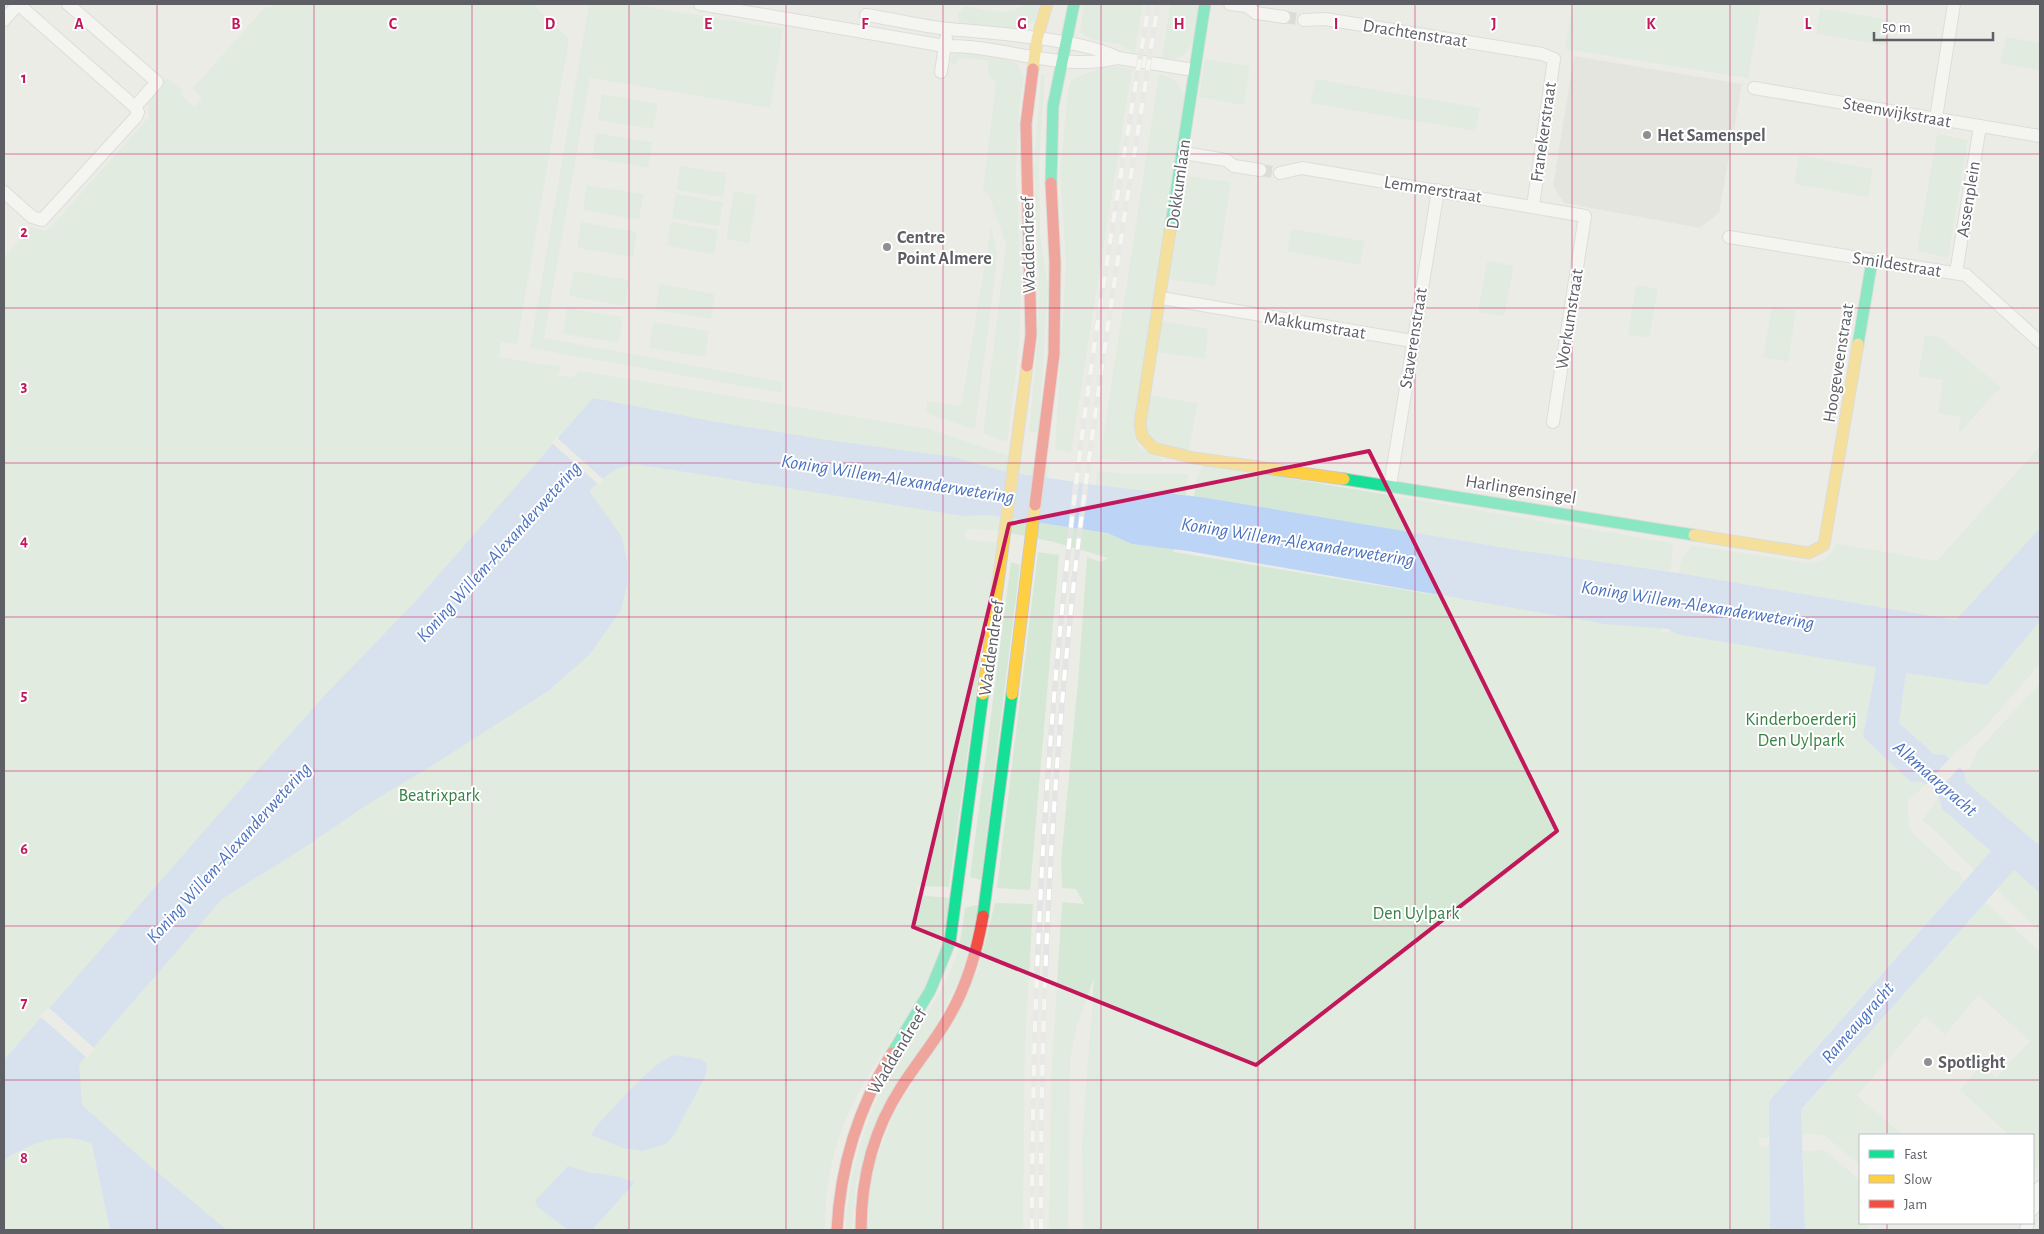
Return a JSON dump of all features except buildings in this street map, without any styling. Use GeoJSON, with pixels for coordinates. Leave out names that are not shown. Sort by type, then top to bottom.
{"type":"FeatureCollection","features":[{"type":"Feature","properties":{"kind":"main road","name":"Waddendreef"},"geometry":{"type":"LineString","coordinates":[[837,1230],[841,1183],[856,1128],[883,1068],[922,1010],[942,971],[955,913],[1003,557],[1018,422],[1031,335],[1026,124],[1034,56],[1047,4]]}},
{"type":"Feature","properties":{"kind":"main road","name":"Waddendreef"},"geometry":{"type":"LineString","coordinates":[[860,1230],[862,1185],[877,1132],[893,1099],[942,1030],[958,1002],[971,970],[983,916],[1054,354],[1054,262],[1050,168],[1053,106],[1074,4]]}},
{"type":"Feature","properties":{"kind":"main road","name":"Dokkumlaan"},"geometry":{"type":"LineString","coordinates":[[1142,436],[1140,423],[1184,153],[1194,70],[1205,4]]}},
{"type":"Feature","properties":{"kind":"main road","name":"Hoogeveenstraat"},"geometry":{"type":"LineString","coordinates":[[1838,472],[1872,261]]}},
{"type":"Feature","properties":{"kind":"main road","name":"Harlingensingel"},"geometry":{"type":"LineString","coordinates":[[1142,436],[1153,448],[1164,452],[1809,553],[1824,545],[1838,472]]}},
{"type":"Feature","properties":{"kind":"street"},"geometry":{"type":"LineString","coordinates":[[4,20],[18,4],[135,107],[138,112],[136,117],[42,220],[32,217],[4,192]]}},
{"type":"Feature","properties":{"kind":"street"},"geometry":{"type":"LineString","coordinates":[[68,4],[157,82],[135,107]]}},
{"type":"Feature","properties":{"kind":"street"},"geometry":{"type":"LineString","coordinates":[[700,4],[945,46],[969,45],[1061,61],[1097,63],[1118,58]]}},
{"type":"Feature","properties":{"kind":"street"},"geometry":{"type":"LineString","coordinates":[[1230,4],[1247,6],[1256,13],[1284,17]]}},
{"type":"Feature","properties":{"kind":"street"},"geometry":{"type":"LineString","coordinates":[[1936,118],[1954,4]]}},
{"type":"Feature","properties":{"kind":"street"},"geometry":{"type":"LineString","coordinates":[[864,31],[867,9],[947,28],[1066,43],[1108,52],[1118,58],[1194,70]]}},
{"type":"Feature","properties":{"kind":"street","name":"Drachtenstraat"},"geometry":{"type":"LineString","coordinates":[[1304,20],[1324,19],[1542,54],[1554,59]]}},
{"type":"Feature","properties":{"kind":"street"},"geometry":{"type":"LineString","coordinates":[[941,72],[947,28]]}},
{"type":"Feature","properties":{"kind":"street","name":"Franekerstraat"},"geometry":{"type":"LineString","coordinates":[[1533,206],[1554,59]]}},
{"type":"Feature","properties":{"kind":"street","name":"Steenwijkstraat"},"geometry":{"type":"LineString","coordinates":[[1754,88],[2040,136]]}},
{"type":"Feature","properties":{"kind":"street","name":"Assenplein"},"geometry":{"type":"LineString","coordinates":[[1956,273],[1980,126]]}},
{"type":"Feature","properties":{"kind":"street"},"geometry":{"type":"LineString","coordinates":[[1184,153],[1226,160],[1234,166],[1260,170]]}},
{"type":"Feature","properties":{"kind":"street","name":"Lemmerstraat"},"geometry":{"type":"LineString","coordinates":[[1280,173],[1302,168],[1586,216]]}},
{"type":"Feature","properties":{"kind":"street","name":"Staverenstraat"},"geometry":{"type":"LineString","coordinates":[[1390,486],[1438,190]]}},
{"type":"Feature","properties":{"kind":"street","name":"Workumstraat"},"geometry":{"type":"LineString","coordinates":[[1552,422],[1586,216]]}},
{"type":"Feature","properties":{"kind":"street","name":"Smildestraat"},"geometry":{"type":"LineString","coordinates":[[1729,236],[1966,275],[2040,342]]}},
{"type":"Feature","properties":{"kind":"street","name":"Makkumstraat"},"geometry":{"type":"LineString","coordinates":[[1160,298],[1412,341]]}},
{"type":"Feature","properties":{"kind":"street"},"geometry":{"type":"LineString","coordinates":[[2034,1206],[2040,1187]]}},
{"type":"Feature","properties":{"kind":"highlighted area"},"geometry":{"type":"Polygon","coordinates":[[[1369,451],[1557,831],[1256,1065],[913,927],[1009,524],[1369,451]]]}},
{"type":"Feature","properties":{"kind":"shaded area","name":"Het Samenspel"},"geometry":{"type":"Polygon","coordinates":[[[1574,56],[1742,84],[1719,213],[1700,228],[1564,203],[1553,186],[1574,56]]]}},
{"type":"Feature","properties":{"kind":"green space","name":"Beatrixpark"},"geometry":{"type":"Polygon","coordinates":[[[274,4],[533,4],[569,39],[517,344],[501,342],[499,357],[563,367],[557,375],[572,378],[579,371],[930,429],[1030,463],[1049,465],[1048,477],[1003,471],[968,516],[988,515],[1107,533],[1132,544],[1174,549],[1174,552],[1612,624],[1661,628],[1661,632],[1668,633],[1669,629],[1876,667],[1922,782],[1926,785],[1908,800],[1909,829],[1952,870],[1958,871],[1964,881],[1769,1100],[1770,1137],[1759,1138],[1760,1147],[1769,1146],[1770,1230],[1083,1230],[1082,1142],[1094,978],[1077,1025],[1070,1061],[1068,1230],[1049,1230],[1051,1081],[1062,902],[1084,904],[1076,889],[1062,888],[1061,861],[1078,682],[1087,557],[1101,562],[1108,558],[1054,542],[995,530],[967,529],[965,540],[997,542],[949,887],[917,886],[916,895],[951,898],[944,933],[938,960],[926,987],[873,1068],[849,1112],[834,1155],[829,1179],[825,1230],[4,1230],[4,258],[31,226],[43,231],[51,227],[149,117],[147,101],[166,78],[183,90],[180,94],[195,107],[202,98],[192,89],[267,5],[270,8],[274,4]]]}},
{"type":"Feature","properties":{"kind":"green space"},"geometry":{"type":"Polygon","coordinates":[[[589,4],[630,4],[783,29],[770,108],[590,78],[544,338],[783,382],[781,393],[530,348],[589,4]]]}},
{"type":"Feature","properties":{"kind":"green space"},"geometry":{"type":"Polygon","coordinates":[[[1025,4],[1039,4],[1035,19],[1030,24],[1021,28],[1000,29],[959,24],[958,13],[966,6],[1004,12],[1012,11],[1025,4]]]}},
{"type":"Feature","properties":{"kind":"green space"},"geometry":{"type":"Polygon","coordinates":[[[1084,4],[1143,4],[1135,53],[1119,44],[1093,40],[1080,32],[1084,4]]]}},
{"type":"Feature","properties":{"kind":"green space"},"geometry":{"type":"Polygon","coordinates":[[[1170,4],[1201,4],[1195,33],[1188,50],[1182,56],[1173,59],[1162,59],[1170,4]]]}},
{"type":"Feature","properties":{"kind":"green space"},"geometry":{"type":"Polygon","coordinates":[[[1573,4],[1761,4],[1748,78],[1565,49],[1573,4]]]}},
{"type":"Feature","properties":{"kind":"green space"},"geometry":{"type":"Polygon","coordinates":[[[1820,8],[1892,20],[1888,46],[1816,34],[1820,8]]]}},
{"type":"Feature","properties":{"kind":"green space"},"geometry":{"type":"Polygon","coordinates":[[[2006,37],[2040,43],[2040,71],[2000,63],[2006,37]]]}},
{"type":"Feature","properties":{"kind":"green space"},"geometry":{"type":"Polygon","coordinates":[[[963,52],[992,55],[1017,63],[1024,77],[1019,107],[1016,170],[1021,288],[1019,346],[1007,443],[983,433],[1006,245],[989,195],[983,191],[996,83],[988,74],[988,60],[958,58],[954,67],[950,59],[954,54],[963,52]]]}},
{"type":"Feature","properties":{"kind":"green space"},"geometry":{"type":"Polygon","coordinates":[[[1205,59],[1250,66],[1244,105],[1199,97],[1205,59]]]}},
{"type":"Feature","properties":{"kind":"green space"},"geometry":{"type":"Polygon","coordinates":[[[1108,66],[1132,69],[1071,452],[1055,450],[1066,264],[1060,173],[1068,89],[1072,79],[1108,66]]]}},
{"type":"Feature","properties":{"kind":"green space"},"geometry":{"type":"Polygon","coordinates":[[[1041,74],[1045,75],[1039,167],[1040,233],[1048,286],[1039,432],[1029,432],[1038,336],[1039,280],[1034,171],[1041,74]]]}},
{"type":"Feature","properties":{"kind":"green space"},"geometry":{"type":"Polygon","coordinates":[[[1159,74],[1176,81],[1184,97],[1135,438],[1140,448],[1163,459],[1159,462],[1121,461],[1100,458],[1159,74]]]}},
{"type":"Feature","properties":{"kind":"green space"},"geometry":{"type":"Polygon","coordinates":[[[1316,79],[1480,108],[1475,131],[1310,103],[1316,79]]]}},
{"type":"Feature","properties":{"kind":"green space"},"geometry":{"type":"Polygon","coordinates":[[[602,94],[658,104],[653,129],[598,120],[602,94]]]}},
{"type":"Feature","properties":{"kind":"green space"},"geometry":{"type":"Polygon","coordinates":[[[596,133],[652,142],[648,168],[592,158],[596,133]]]}},
{"type":"Feature","properties":{"kind":"green space"},"geometry":{"type":"Polygon","coordinates":[[[1937,134],[1968,140],[1948,258],[1917,251],[1937,134]]]}},
{"type":"Feature","properties":{"kind":"green space"},"geometry":{"type":"Polygon","coordinates":[[[1799,155],[1873,169],[1868,197],[1794,184],[1799,155]]]}},
{"type":"Feature","properties":{"kind":"green space"},"geometry":{"type":"Polygon","coordinates":[[[680,166],[727,173],[723,197],[676,190],[680,166]]]}},
{"type":"Feature","properties":{"kind":"green space"},"geometry":{"type":"Polygon","coordinates":[[[1186,176],[1231,182],[1215,286],[1168,279],[1186,176]]]}},
{"type":"Feature","properties":{"kind":"green space"},"geometry":{"type":"Polygon","coordinates":[[[587,185],[643,194],[639,220],[583,210],[587,185]]]}},
{"type":"Feature","properties":{"kind":"green space"},"geometry":{"type":"Polygon","coordinates":[[[734,191],[757,195],[749,243],[726,239],[734,191]]]}},
{"type":"Feature","properties":{"kind":"green space"},"geometry":{"type":"Polygon","coordinates":[[[676,194],[723,202],[719,226],[672,218],[676,194]]]}},
{"type":"Feature","properties":{"kind":"green space"},"geometry":{"type":"Polygon","coordinates":[[[581,222],[637,232],[633,257],[577,248],[581,222]]]}},
{"type":"Feature","properties":{"kind":"green space"},"geometry":{"type":"Polygon","coordinates":[[[671,222],[718,230],[714,254],[667,246],[671,222]]]}},
{"type":"Feature","properties":{"kind":"green space"},"geometry":{"type":"Polygon","coordinates":[[[991,226],[997,252],[975,430],[926,413],[927,401],[961,406],[991,226]]]}},
{"type":"Feature","properties":{"kind":"green space"},"geometry":{"type":"Polygon","coordinates":[[[1292,229],[1365,241],[1360,265],[1287,251],[1292,229]]]}},
{"type":"Feature","properties":{"kind":"green space"},"geometry":{"type":"Polygon","coordinates":[[[1487,261],[1514,266],[1504,316],[1478,312],[1487,261]]]}},
{"type":"Feature","properties":{"kind":"green space"},"geometry":{"type":"Polygon","coordinates":[[[574,271],[629,280],[625,306],[569,296],[574,271]]]}},
{"type":"Feature","properties":{"kind":"green space"},"geometry":{"type":"Polygon","coordinates":[[[660,284],[715,294],[711,319],[655,310],[660,284]]]}},
{"type":"Feature","properties":{"kind":"green space"},"geometry":{"type":"Polygon","coordinates":[[[1636,285],[1658,289],[1649,338],[1628,335],[1636,285]]]}},
{"type":"Feature","properties":{"kind":"green space"},"geometry":{"type":"Polygon","coordinates":[[[1772,307],[1796,310],[1788,362],[1763,357],[1772,307]]]}},
{"type":"Feature","properties":{"kind":"green space"},"geometry":{"type":"Polygon","coordinates":[[[567,308],[623,317],[619,343],[563,334],[567,308]]]}},
{"type":"Feature","properties":{"kind":"green space"},"geometry":{"type":"Polygon","coordinates":[[[1162,321],[1208,329],[1205,359],[1156,352],[1162,321]]]}},
{"type":"Feature","properties":{"kind":"green space"},"geometry":{"type":"Polygon","coordinates":[[[653,322],[709,331],[705,357],[649,348],[653,322]]]}},
{"type":"Feature","properties":{"kind":"green space"},"geometry":{"type":"Polygon","coordinates":[[[1925,335],[1940,337],[2001,387],[1958,434],[1961,417],[1938,413],[1943,380],[1918,376],[1925,335]]]}},
{"type":"Feature","properties":{"kind":"green space"},"geometry":{"type":"Polygon","coordinates":[[[1149,395],[1198,403],[1188,453],[1157,445],[1145,428],[1149,395]]]}},
{"type":"Feature","properties":{"kind":"green space"},"geometry":{"type":"Polygon","coordinates":[[[2040,446],[2040,528],[1956,620],[1679,573],[1682,558],[1692,545],[1808,563],[1829,556],[1835,543],[1937,561],[2040,446]]]}},
{"type":"Feature","properties":{"kind":"green space"},"geometry":{"type":"Polygon","coordinates":[[[1204,464],[1673,543],[1671,570],[1518,550],[1194,496],[1196,479],[1204,464]]]}},
{"type":"Feature","properties":{"kind":"green space"},"geometry":{"type":"Polygon","coordinates":[[[1097,471],[1128,474],[1187,474],[1186,495],[1096,485],[1097,471]]]}},
{"type":"Feature","properties":{"kind":"green space"},"geometry":{"type":"Polygon","coordinates":[[[1038,552],[1059,555],[1030,890],[997,888],[1038,552]]]}},
{"type":"Feature","properties":{"kind":"green space"},"geometry":{"type":"Polygon","coordinates":[[[1011,562],[1020,565],[981,880],[970,877],[1011,562]]]}},
{"type":"Feature","properties":{"kind":"green space"},"geometry":{"type":"Polygon","coordinates":[[[2040,621],[2040,664],[1984,728],[1949,759],[1945,755],[1934,754],[1899,723],[1906,673],[1987,685],[2040,621]]]}},
{"type":"Feature","properties":{"kind":"green space"},"geometry":{"type":"Polygon","coordinates":[[[2040,683],[2040,846],[1966,782],[1964,771],[1970,767],[1977,751],[2040,683]]]}},
{"type":"Feature","properties":{"kind":"green space"},"geometry":{"type":"Polygon","coordinates":[[[1939,797],[1942,809],[1992,851],[1974,870],[1940,835],[1922,820],[1939,797]]]}},
{"type":"Feature","properties":{"kind":"green space"},"geometry":{"type":"Polygon","coordinates":[[[2014,870],[2040,893],[2040,932],[1996,889],[2014,870]]]}},
{"type":"Feature","properties":{"kind":"green space"},"geometry":{"type":"Polygon","coordinates":[[[1985,902],[2040,952],[2040,1151],[2036,1170],[2034,1171],[2034,1134],[2008,1134],[1960,1090],[1981,1065],[1996,1078],[2030,1041],[1978,995],[1945,1035],[1925,1016],[1857,1096],[1902,1134],[1859,1134],[1859,1164],[1824,1135],[1801,1134],[1801,1111],[1985,902]]]}},
{"type":"Feature","properties":{"kind":"green space"},"geometry":{"type":"Polygon","coordinates":[[[995,903],[1033,904],[1025,1047],[1023,1230],[867,1230],[871,1174],[893,1115],[978,971],[995,903]]]}},
{"type":"Feature","properties":{"kind":"green space"},"geometry":{"type":"Polygon","coordinates":[[[976,905],[980,908],[960,978],[856,1183],[852,1230],[846,1230],[851,1184],[869,1118],[907,1043],[938,995],[951,970],[962,932],[965,908],[976,905]]]}},
{"type":"Feature","properties":{"kind":"green space"},"geometry":{"type":"Polygon","coordinates":[[[1824,1150],[1859,1179],[1859,1224],[1867,1224],[1870,1230],[1805,1230],[1803,1151],[1824,1150]]]}},
{"type":"Feature","properties":{"kind":"water"},"geometry":{"type":"Polygon","coordinates":[[[593,398],[711,421],[827,440],[953,457],[1003,471],[1096,485],[1201,497],[1518,550],[1679,573],[1956,620],[2040,528],[2040,621],[1987,685],[1906,673],[1899,723],[1934,754],[1945,755],[1964,771],[1966,782],[2040,846],[2040,893],[2014,870],[1801,1110],[1805,1230],[1770,1230],[1769,1101],[1991,851],[1942,809],[1939,797],[1926,785],[1922,782],[1910,781],[1863,737],[1876,667],[1676,634],[1669,629],[1605,624],[1188,551],[1132,544],[1107,533],[988,515],[964,516],[635,464],[615,470],[589,491],[622,537],[627,562],[627,585],[621,610],[589,655],[548,691],[371,802],[299,851],[222,899],[79,1064],[82,1105],[151,1167],[227,1230],[110,1230],[92,1144],[81,1140],[58,1138],[47,1140],[25,1148],[4,1160],[4,1060],[240,790],[326,694],[415,602],[593,398]]]}},
{"type":"Feature","properties":{"kind":"water"},"geometry":{"type":"Polygon","coordinates":[[[674,1055],[700,1059],[707,1064],[706,1075],[674,1135],[666,1144],[643,1151],[623,1148],[591,1135],[597,1125],[644,1076],[664,1060],[674,1055]]]}},
{"type":"Feature","properties":{"kind":"water"},"geometry":{"type":"Polygon","coordinates":[[[568,1166],[587,1172],[620,1177],[634,1183],[592,1230],[568,1230],[538,1207],[535,1201],[568,1166]]]}},
{"type":"Feature","properties":{"kind":"pier"},"geometry":{"type":"Polygon","coordinates":[[[556,437],[604,480],[599,485],[552,443],[556,437]]]}},
{"type":"Feature","properties":{"kind":"pier"},"geometry":{"type":"Polygon","coordinates":[[[1951,757],[1961,765],[1934,796],[1924,787],[1951,757]]]}},
{"type":"Feature","properties":{"kind":"pier"},"geometry":{"type":"Polygon","coordinates":[[[48,1007],[95,1049],[87,1058],[40,1016],[48,1007]]]}},
{"type":"Feature","properties":{"kind":"tunnel"},"geometry":{"type":"LineString","coordinates":[[1284,17],[1304,20]]}},
{"type":"Feature","properties":{"kind":"tunnel"},"geometry":{"type":"LineString","coordinates":[[1260,170],[1280,173]]}},
{"type":"Feature","properties":{"kind":"railway"},"geometry":{"type":"LineString","coordinates":[[1032,1230],[1038,947],[1049,758],[1057,664],[1077,476],[1093,358],[1110,240],[1149,4]]}},
{"type":"Feature","properties":{"kind":"railway"},"geometry":{"type":"LineString","coordinates":[[1041,1230],[1045,970],[1055,796],[1070,623],[1079,537],[1116,270],[1158,4]]}},
{"type":"Feature","properties":{"kind":"traffic: fast"},"geometry":{"type":"LineString","coordinates":[[1051,183],[1053,106],[1074,4]]}},
{"type":"Feature","properties":{"kind":"traffic: fast"},"geometry":{"type":"LineString","coordinates":[[1170,231],[1205,4]]}},
{"type":"Feature","properties":{"kind":"traffic: fast"},"geometry":{"type":"LineString","coordinates":[[1858,344],[1872,261]]}},
{"type":"Feature","properties":{"kind":"traffic: fast"},"geometry":{"type":"LineString","coordinates":[[1344,479],[1694,535]]}},
{"type":"Feature","properties":{"kind":"traffic: fast"},"geometry":{"type":"LineString","coordinates":[[892,1053],[930,991],[950,942],[983,694]]}},
{"type":"Feature","properties":{"kind":"traffic: fast"},"geometry":{"type":"LineString","coordinates":[[983,916],[1012,694]]}},
{"type":"Feature","properties":{"kind":"traffic: slow"},"geometry":{"type":"LineString","coordinates":[[1033,69],[1037,39],[1047,4]]}},
{"type":"Feature","properties":{"kind":"traffic: slow"},"geometry":{"type":"LineString","coordinates":[[1170,231],[1140,423],[1142,436],[1153,448],[1194,458],[1344,479]]}},
{"type":"Feature","properties":{"kind":"traffic: slow"},"geometry":{"type":"LineString","coordinates":[[1694,535],[1809,553],[1824,545],[1858,344]]}},
{"type":"Feature","properties":{"kind":"traffic: slow"},"geometry":{"type":"LineString","coordinates":[[983,694],[1027,366]]}},
{"type":"Feature","properties":{"kind":"traffic: slow"},"geometry":{"type":"LineString","coordinates":[[1012,694],[1035,505]]}},
{"type":"Feature","properties":{"kind":"traffic: jam"},"geometry":{"type":"LineString","coordinates":[[1027,366],[1031,335],[1026,124],[1033,69]]}},
{"type":"Feature","properties":{"kind":"traffic: jam"},"geometry":{"type":"LineString","coordinates":[[1035,505],[1054,354],[1055,262],[1051,183]]}},
{"type":"Feature","properties":{"kind":"traffic: jam"},"geometry":{"type":"LineString","coordinates":[[861,1230],[866,1173],[876,1137],[892,1103],[946,1023],[957,1002],[971,966],[983,916]]}},
{"type":"Feature","properties":{"kind":"traffic: jam"},"geometry":{"type":"LineString","coordinates":[[837,1230],[842,1183],[853,1138],[869,1095],[892,1053]]}},
{"type":"Feature","properties":{"kind":"place","name":"Het Samenspel"},"geometry":{"type":"Point","coordinates":[1647,135]}},
{"type":"Feature","properties":{"kind":"place","name":"Centre Point Almere"},"geometry":{"type":"Point","coordinates":[887,247]}},
{"type":"Feature","properties":{"kind":"place","name":"Spotlight"},"geometry":{"type":"Point","coordinates":[1928,1062]}},
{"type":"Feature","properties":{"kind":"water label","name":"Koning Willem-Alexanderwetering"},"geometry":{"type":"Point","coordinates":[898,478]}},
{"type":"Feature","properties":{"kind":"water label","name":"Koning Willem-Alexanderwetering"},"geometry":{"type":"Point","coordinates":[1298,541]}},
{"type":"Feature","properties":{"kind":"water label","name":"Koning Willem-Alexanderwetering"},"geometry":{"type":"Point","coordinates":[498,551]}},
{"type":"Feature","properties":{"kind":"water label","name":"Koning Willem-Alexanderwetering"},"geometry":{"type":"Point","coordinates":[1698,604]}},
{"type":"Feature","properties":{"kind":"water label","name":"Alkmaargracht"},"geometry":{"type":"Point","coordinates":[1936,778]}},
{"type":"Feature","properties":{"kind":"water label","name":"Koning Willem-Alexanderwetering"},"geometry":{"type":"Point","coordinates":[228,852]}},
{"type":"Feature","properties":{"kind":"water label","name":"Rameaugracht"},"geometry":{"type":"Point","coordinates":[1857,1022]}},
{"type":"Feature","properties":{"kind":"park label","name":"Kinderboerderij Den Uylpark"},"geometry":{"type":"Point","coordinates":[1801,730]}},
{"type":"Feature","properties":{"kind":"park label","name":"Den Uylpark"},"geometry":{"type":"Point","coordinates":[1416,913]}}]}
